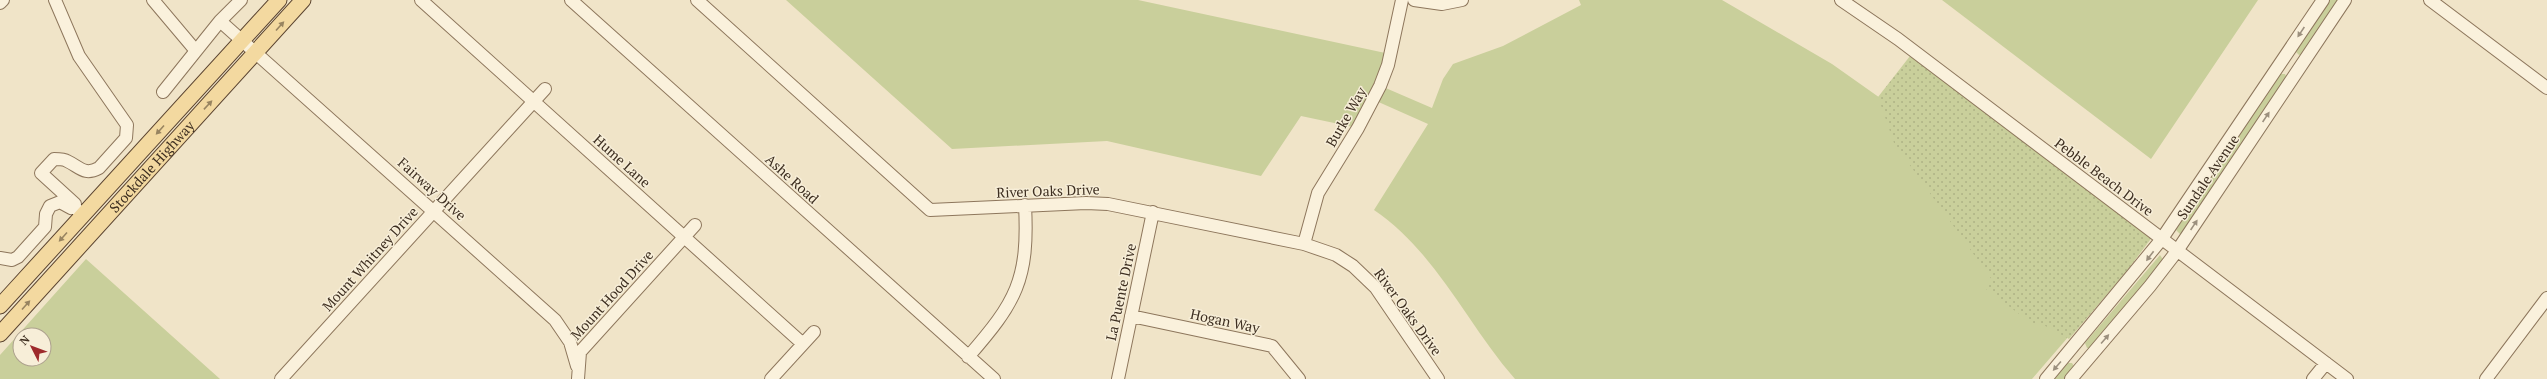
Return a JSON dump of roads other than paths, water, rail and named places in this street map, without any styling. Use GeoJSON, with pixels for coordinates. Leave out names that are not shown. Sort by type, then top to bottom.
{"type":"FeatureCollection","features":[{"type":"Feature","properties":{"kind":"main road","name":"Stockdale Highway"},"geometry":{"type":"LineString","coordinates":[[0,334],[250,46],[279,0]]}},
{"type":"Feature","properties":{"kind":"main road","name":"Stockdale Highway"},"geometry":{"type":"LineString","coordinates":[[0,319],[4,302],[78,211],[250,46],[303,0]]}},
{"type":"Feature","properties":{"kind":"street"},"geometry":{"type":"LineString","coordinates":[[0,4],[3,0]]}},
{"type":"Feature","properties":{"kind":"street"},"geometry":{"type":"LineString","coordinates":[[55,0],[79,56],[126,125],[126,138],[99,168],[93,171],[81,171],[66,160],[54,159],[48,162],[41,173],[75,204],[78,211]]}},
{"type":"Feature","properties":{"kind":"street"},"geometry":{"type":"LineString","coordinates":[[153,0],[196,51]]}},
{"type":"Feature","properties":{"kind":"street"},"geometry":{"type":"LineString","coordinates":[[163,92],[220,21],[241,0]]}},
{"type":"Feature","properties":{"kind":"street","name":"Hume Lane"},"geometry":{"type":"LineString","coordinates":[[421,0],[803,344]]}},
{"type":"Feature","properties":{"kind":"street","name":"Ashe Road"},"geometry":{"type":"LineString","coordinates":[[571,0],[994,379]]}},
{"type":"Feature","properties":{"kind":"street","name":"River Oaks Drive"},"geometry":{"type":"LineString","coordinates":[[697,0],[930,210],[1025,205],[1086,203],[1108,204],[1304,244],[1336,255],[1366,277],[1382,297],[1438,379]]}},
{"type":"Feature","properties":{"kind":"street","name":"Burke Way"},"geometry":{"type":"LineString","coordinates":[[1304,244],[1318,193],[1358,128],[1380,86],[1388,65],[1402,0]]}},
{"type":"Feature","properties":{"kind":"street"},"geometry":{"type":"LineString","coordinates":[[1414,0],[1442,4],[1462,0]]}},
{"type":"Feature","properties":{"kind":"street","name":"Pebble Beach Drive"},"geometry":{"type":"LineString","coordinates":[[1841,0],[1898,39],[2161,240],[2347,379]]}},
{"type":"Feature","properties":{"kind":"street","name":"Sundale Avenue"},"geometry":{"type":"LineString","coordinates":[[2046,379],[2161,240],[2323,0]]}},
{"type":"Feature","properties":{"kind":"street","name":"Sundale Avenue"},"geometry":{"type":"LineString","coordinates":[[2071,379],[2150,286],[2177,251],[2345,0]]}},
{"type":"Feature","properties":{"kind":"street"},"geometry":{"type":"LineString","coordinates":[[2430,0],[2547,88]]}},
{"type":"Feature","properties":{"kind":"street","name":"Fairway Drive"},"geometry":{"type":"LineString","coordinates":[[220,21],[250,46],[554,320],[570,342],[577,366]]}},
{"type":"Feature","properties":{"kind":"street","name":"Mount Whitney Drive"},"geometry":{"type":"LineString","coordinates":[[281,379],[545,89]]}},
{"type":"Feature","properties":{"kind":"street"},"geometry":{"type":"LineString","coordinates":[[126,138],[140,151]]}},
{"type":"Feature","properties":{"kind":"street"},"geometry":{"type":"LineString","coordinates":[[0,258],[12,260],[18,257],[45,227],[46,214],[50,206],[60,202],[78,211]]}},
{"type":"Feature","properties":{"kind":"street"},"geometry":{"type":"LineString","coordinates":[[968,357],[998,322],[1016,290],[1025,255],[1025,205]]}},
{"type":"Feature","properties":{"kind":"street","name":"La Puente Drive"},"geometry":{"type":"LineString","coordinates":[[1118,379],[1153,212]]}},
{"type":"Feature","properties":{"kind":"street","name":"Mount Hood Drive"},"geometry":{"type":"LineString","coordinates":[[578,379],[577,366],[580,352],[695,224]]}},
{"type":"Feature","properties":{"kind":"street"},"geometry":{"type":"LineString","coordinates":[[2486,379],[2547,298]]}},
{"type":"Feature","properties":{"kind":"street","name":"Hogan Way"},"geometry":{"type":"LineString","coordinates":[[1131,316],[1272,346],[1299,379]]}},
{"type":"Feature","properties":{"kind":"street"},"geometry":{"type":"LineString","coordinates":[[771,379],[814,332]]}},
{"type":"Feature","properties":{"kind":"street"},"geometry":{"type":"LineString","coordinates":[[2070,351],[2085,363]]}},
{"type":"Feature","properties":{"kind":"street"},"geometry":{"type":"LineString","coordinates":[[2313,379],[2326,363]]}}]}
